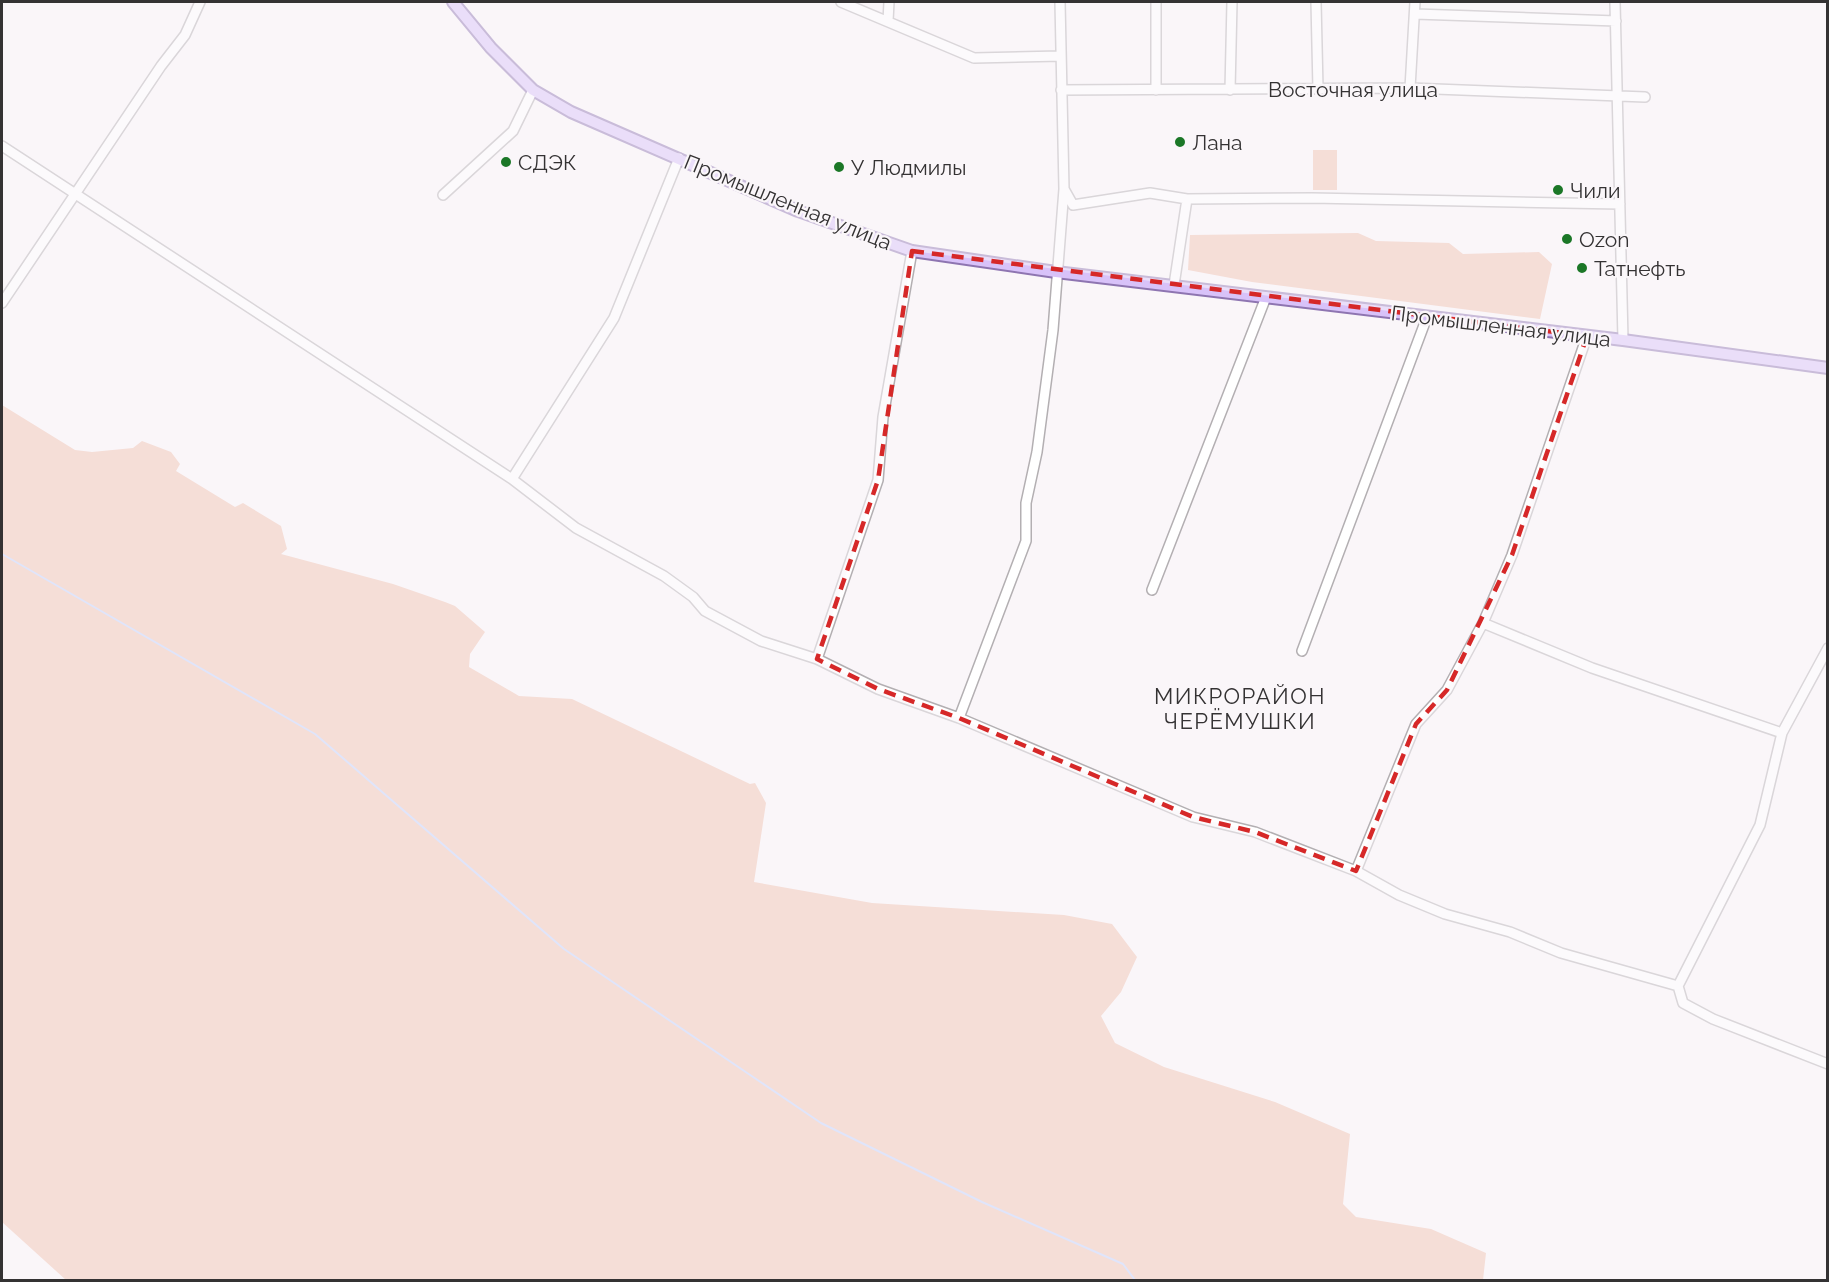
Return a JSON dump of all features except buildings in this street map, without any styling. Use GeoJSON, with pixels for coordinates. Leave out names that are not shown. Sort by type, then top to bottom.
{"type":"FeatureCollection","features":[{"type":"Feature","properties":{"kind":"main road","name":"Промышленная улица"},"geometry":{"type":"LineString","coordinates":[[453,2],[491,48],[533,90],[582,117],[798,211],[912,251],[1056,272],[1623,340],[1827,369]]}},
{"type":"Feature","properties":{"kind":"street"},"geometry":{"type":"LineString","coordinates":[[2,303],[161,66],[185,35],[200,2]]}},
{"type":"Feature","properties":{"kind":"street"},"geometry":{"type":"LineString","coordinates":[[841,2],[974,58],[1060,56]]}},
{"type":"Feature","properties":{"kind":"street"},"geometry":{"type":"LineString","coordinates":[[888,21],[889,2]]}},
{"type":"Feature","properties":{"kind":"street"},"geometry":{"type":"LineString","coordinates":[[959,718],[1026,541],[1026,503],[1039,440],[1053,330],[1064,189],[1060,2]]}},
{"type":"Feature","properties":{"kind":"street"},"geometry":{"type":"LineString","coordinates":[[1156,2],[1156,90]]}},
{"type":"Feature","properties":{"kind":"street"},"geometry":{"type":"LineString","coordinates":[[1230,90],[1232,2]]}},
{"type":"Feature","properties":{"kind":"street"},"geometry":{"type":"LineString","coordinates":[[1316,2],[1318,88]]}},
{"type":"Feature","properties":{"kind":"street"},"geometry":{"type":"LineString","coordinates":[[1410,88],[1415,2]]}},
{"type":"Feature","properties":{"kind":"street"},"geometry":{"type":"LineString","coordinates":[[1615,2],[1623,340]]}},
{"type":"Feature","properties":{"kind":"street"},"geometry":{"type":"LineString","coordinates":[[1415,14],[1616,21]]}},
{"type":"Feature","properties":{"kind":"street","name":"Восточная улица"},"geometry":{"type":"LineString","coordinates":[[1061,90],[1410,88],[1645,97]]}},
{"type":"Feature","properties":{"kind":"street"},"geometry":{"type":"LineString","coordinates":[[443,195],[513,131],[533,90]]}},
{"type":"Feature","properties":{"kind":"street"},"geometry":{"type":"LineString","coordinates":[[2,146],[512,479],[576,528],[664,576],[693,597],[705,611],[761,641],[816,659],[878,689],[959,718],[1193,817],[1255,832],[1356,871],[1399,895],[1445,914],[1510,932],[1561,953],[1678,986]]}},
{"type":"Feature","properties":{"kind":"street"},"geometry":{"type":"LineString","coordinates":[[512,479],[614,318],[679,158]]}},
{"type":"Feature","properties":{"kind":"street"},"geometry":{"type":"LineString","coordinates":[[1064,189],[1073,205],[1150,193],[1187,199],[1312,198],[1620,204]]}},
{"type":"Feature","properties":{"kind":"street"},"geometry":{"type":"LineString","coordinates":[[1174,285],[1187,199]]}},
{"type":"Feature","properties":{"kind":"street"},"geometry":{"type":"LineString","coordinates":[[816,659],[878,480],[883,417],[912,251]]}},
{"type":"Feature","properties":{"kind":"street"},"geometry":{"type":"LineString","coordinates":[[1152,590],[1266,297]]}},
{"type":"Feature","properties":{"kind":"street"},"geometry":{"type":"LineString","coordinates":[[1302,651],[1427,317]]}},
{"type":"Feature","properties":{"kind":"street"},"geometry":{"type":"LineString","coordinates":[[1356,871],[1416,724],[1447,690],[1483,623],[1512,555],[1587,336]]}},
{"type":"Feature","properties":{"kind":"street"},"geometry":{"type":"LineString","coordinates":[[1483,623],[1592,668],[1782,733]]}},
{"type":"Feature","properties":{"kind":"street"},"geometry":{"type":"LineString","coordinates":[[1827,648],[1782,733],[1760,825],[1678,986],[1683,1003],[1713,1019],[1827,1064]]}},
{"type":"Feature","properties":{"kind":"highlighted area"},"geometry":{"type":"Polygon","coordinates":[[[912,251],[1587,336],[1512,555],[1447,690],[1416,724],[1356,871],[1255,832],[1193,817],[959,718],[878,689],[817,659],[878,480],[912,251]]]}},
{"type":"Feature","properties":{"kind":"shaded area"},"geometry":{"type":"Polygon","coordinates":[[[1313,150],[1337,150],[1337,190],[1313,190],[1313,150]]]}},
{"type":"Feature","properties":{"kind":"shaded area"},"geometry":{"type":"Polygon","coordinates":[[[1358,233],[1376,241],[1449,243],[1463,254],[1539,252],[1552,264],[1540,319],[1252,282],[1188,270],[1190,235],[1358,233]]]}},
{"type":"Feature","properties":{"kind":"shaded area"},"geometry":{"type":"Polygon","coordinates":[[[2,405],[75,450],[92,452],[133,448],[142,441],[171,452],[180,464],[176,471],[235,507],[243,503],[281,526],[287,549],[281,554],[393,584],[455,606],[485,632],[470,654],[469,667],[519,696],[572,699],[750,784],[755,783],[766,803],[754,882],[872,903],[1064,915],[1112,924],[1137,957],[1121,992],[1101,1016],[1115,1043],[1164,1067],[1275,1102],[1350,1134],[1343,1204],[1356,1217],[1431,1229],[1486,1253],[1483,1280],[66,1280],[2,1222],[2,405]]]}},
{"type":"Feature","properties":{"kind":"waterway"},"geometry":{"type":"LineString","coordinates":[[2,554],[315,734],[564,949],[821,1123],[982,1202],[1123,1264],[1135,1280]]}},
{"type":"Feature","properties":{"kind":"place","name":"Лана"},"geometry":{"type":"Point","coordinates":[1180,142]}},
{"type":"Feature","properties":{"kind":"place","name":"СДЭК"},"geometry":{"type":"Point","coordinates":[506,162]}},
{"type":"Feature","properties":{"kind":"place","name":"У Людмилы"},"geometry":{"type":"Point","coordinates":[839,167]}},
{"type":"Feature","properties":{"kind":"place","name":"Чили"},"geometry":{"type":"Point","coordinates":[1558,190]}},
{"type":"Feature","properties":{"kind":"place","name":"Ozon"},"geometry":{"type":"Point","coordinates":[1567,239]}},
{"type":"Feature","properties":{"kind":"place","name":"Татнефть"},"geometry":{"type":"Point","coordinates":[1582,268]}},
{"type":"Feature","properties":{"kind":"district","name":"МИКРОРАЙОН ЧЕРЁМУШКИ"},"geometry":{"type":"Point","coordinates":[1240,708]}}]}
